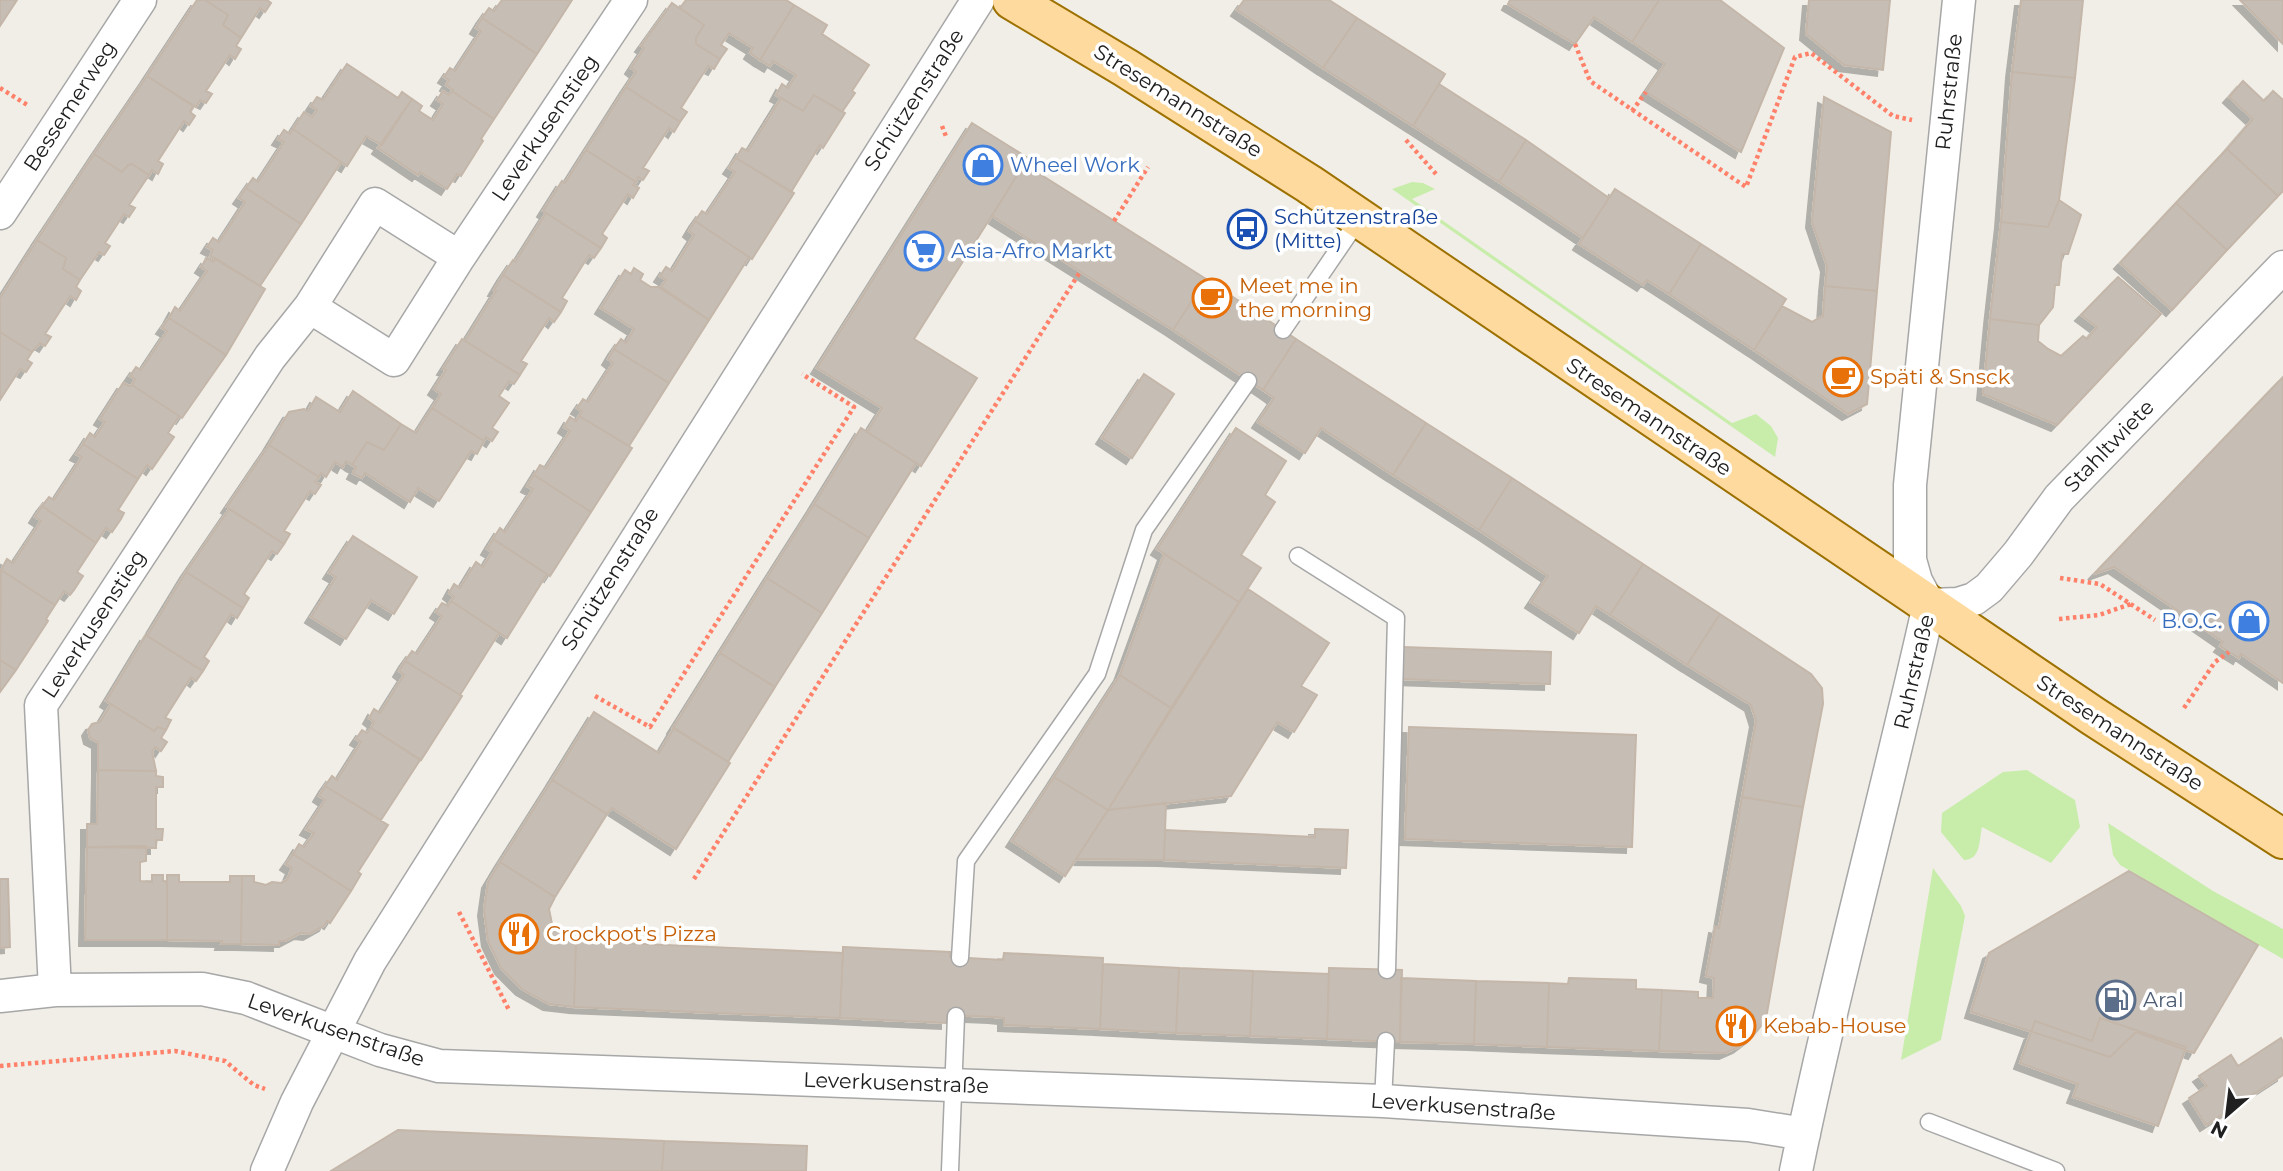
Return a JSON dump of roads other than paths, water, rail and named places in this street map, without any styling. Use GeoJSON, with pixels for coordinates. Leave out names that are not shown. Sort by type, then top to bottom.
{"type":"FeatureCollection","features":[{"type":"Feature","properties":{"kind":"main road","name":"Stresemannstraße"},"geometry":{"type":"LineString","coordinates":[[1012,0],[1211,121],[1846,551],[2283,839]]}},
{"type":"Feature","properties":{"kind":"street","name":"Bessemerweg"},"geometry":{"type":"LineString","coordinates":[[0,213],[140,0]]}},
{"type":"Feature","properties":{"kind":"street","name":"Leverkusenstieg"},"geometry":{"type":"LineString","coordinates":[[310,307],[394,360],[459,257],[631,0]]}},
{"type":"Feature","properties":{"kind":"street","name":"Schützenstraße"},"geometry":{"type":"LineString","coordinates":[[267,1171],[297,1102],[370,961],[978,0]]}},
{"type":"Feature","properties":{"kind":"street","name":"Ruhrstraße"},"geometry":{"type":"LineString","coordinates":[[1796,1171],[1813,1086],[1882,809],[1929,604],[1916,581],[1910,560],[1910,485],[1959,0]]}},
{"type":"Feature","properties":{"kind":"street","name":"Leverkusenstieg"},"geometry":{"type":"LineString","coordinates":[[55,990],[41,705],[270,357],[310,307],[375,204],[459,257]]}},
{"type":"Feature","properties":{"kind":"street","name":"Stahltwiete"},"geometry":{"type":"LineString","coordinates":[[1929,604],[1958,604],[1974,599],[1989,588],[2059,498],[2283,267]]}},
{"type":"Feature","properties":{"kind":"street","name":"Leverkusenstraße"},"geometry":{"type":"LineString","coordinates":[[0,996],[55,990],[202,989],[247,998],[380,1051],[439,1066],[1383,1101],[1748,1125],[1804,1134]]}},
{"type":"Feature","properties":{"kind":"lane"},"geometry":{"type":"LineString","coordinates":[[1283,330],[1359,219]]}},
{"type":"Feature","properties":{"kind":"lane"},"geometry":{"type":"LineString","coordinates":[[960,958],[966,862],[1097,674],[1144,530],[1248,381]]}},
{"type":"Feature","properties":{"kind":"lane"},"geometry":{"type":"LineString","coordinates":[[1298,556],[1396,618],[1387,970]]}},
{"type":"Feature","properties":{"kind":"lane"},"geometry":{"type":"LineString","coordinates":[[950,1171],[957,1016]]}},
{"type":"Feature","properties":{"kind":"lane"},"geometry":{"type":"LineString","coordinates":[[1383,1101],[1386,1041]]}},
{"type":"Feature","properties":{"kind":"lane"},"geometry":{"type":"LineString","coordinates":[[1929,1122],[2056,1171]]}},
{"type":"Feature","properties":{"kind":"place","name":"Wheel Work"},"geometry":{"type":"Point","coordinates":[983,165]}},
{"type":"Feature","properties":{"kind":"place","name":"Schützenstraße (Mitte)"},"geometry":{"type":"Point","coordinates":[1247,229]}},
{"type":"Feature","properties":{"kind":"place","name":"Asia-Afro Markt"},"geometry":{"type":"Point","coordinates":[924,251]}},
{"type":"Feature","properties":{"kind":"place","name":"Meet me in the morning"},"geometry":{"type":"Point","coordinates":[1212,298]}},
{"type":"Feature","properties":{"kind":"place","name":"Späti & Snsck"},"geometry":{"type":"Point","coordinates":[1843,377]}},
{"type":"Feature","properties":{"kind":"place","name":"B.O.C."},"geometry":{"type":"Point","coordinates":[2249,621]}},
{"type":"Feature","properties":{"kind":"place","name":"Crockpot's Pizza"},"geometry":{"type":"Point","coordinates":[519,934]}},
{"type":"Feature","properties":{"kind":"place","name":"Aral"},"geometry":{"type":"Point","coordinates":[2116,1000]}},
{"type":"Feature","properties":{"kind":"place","name":"Kebab-House"},"geometry":{"type":"Point","coordinates":[1736,1026]}}]}
